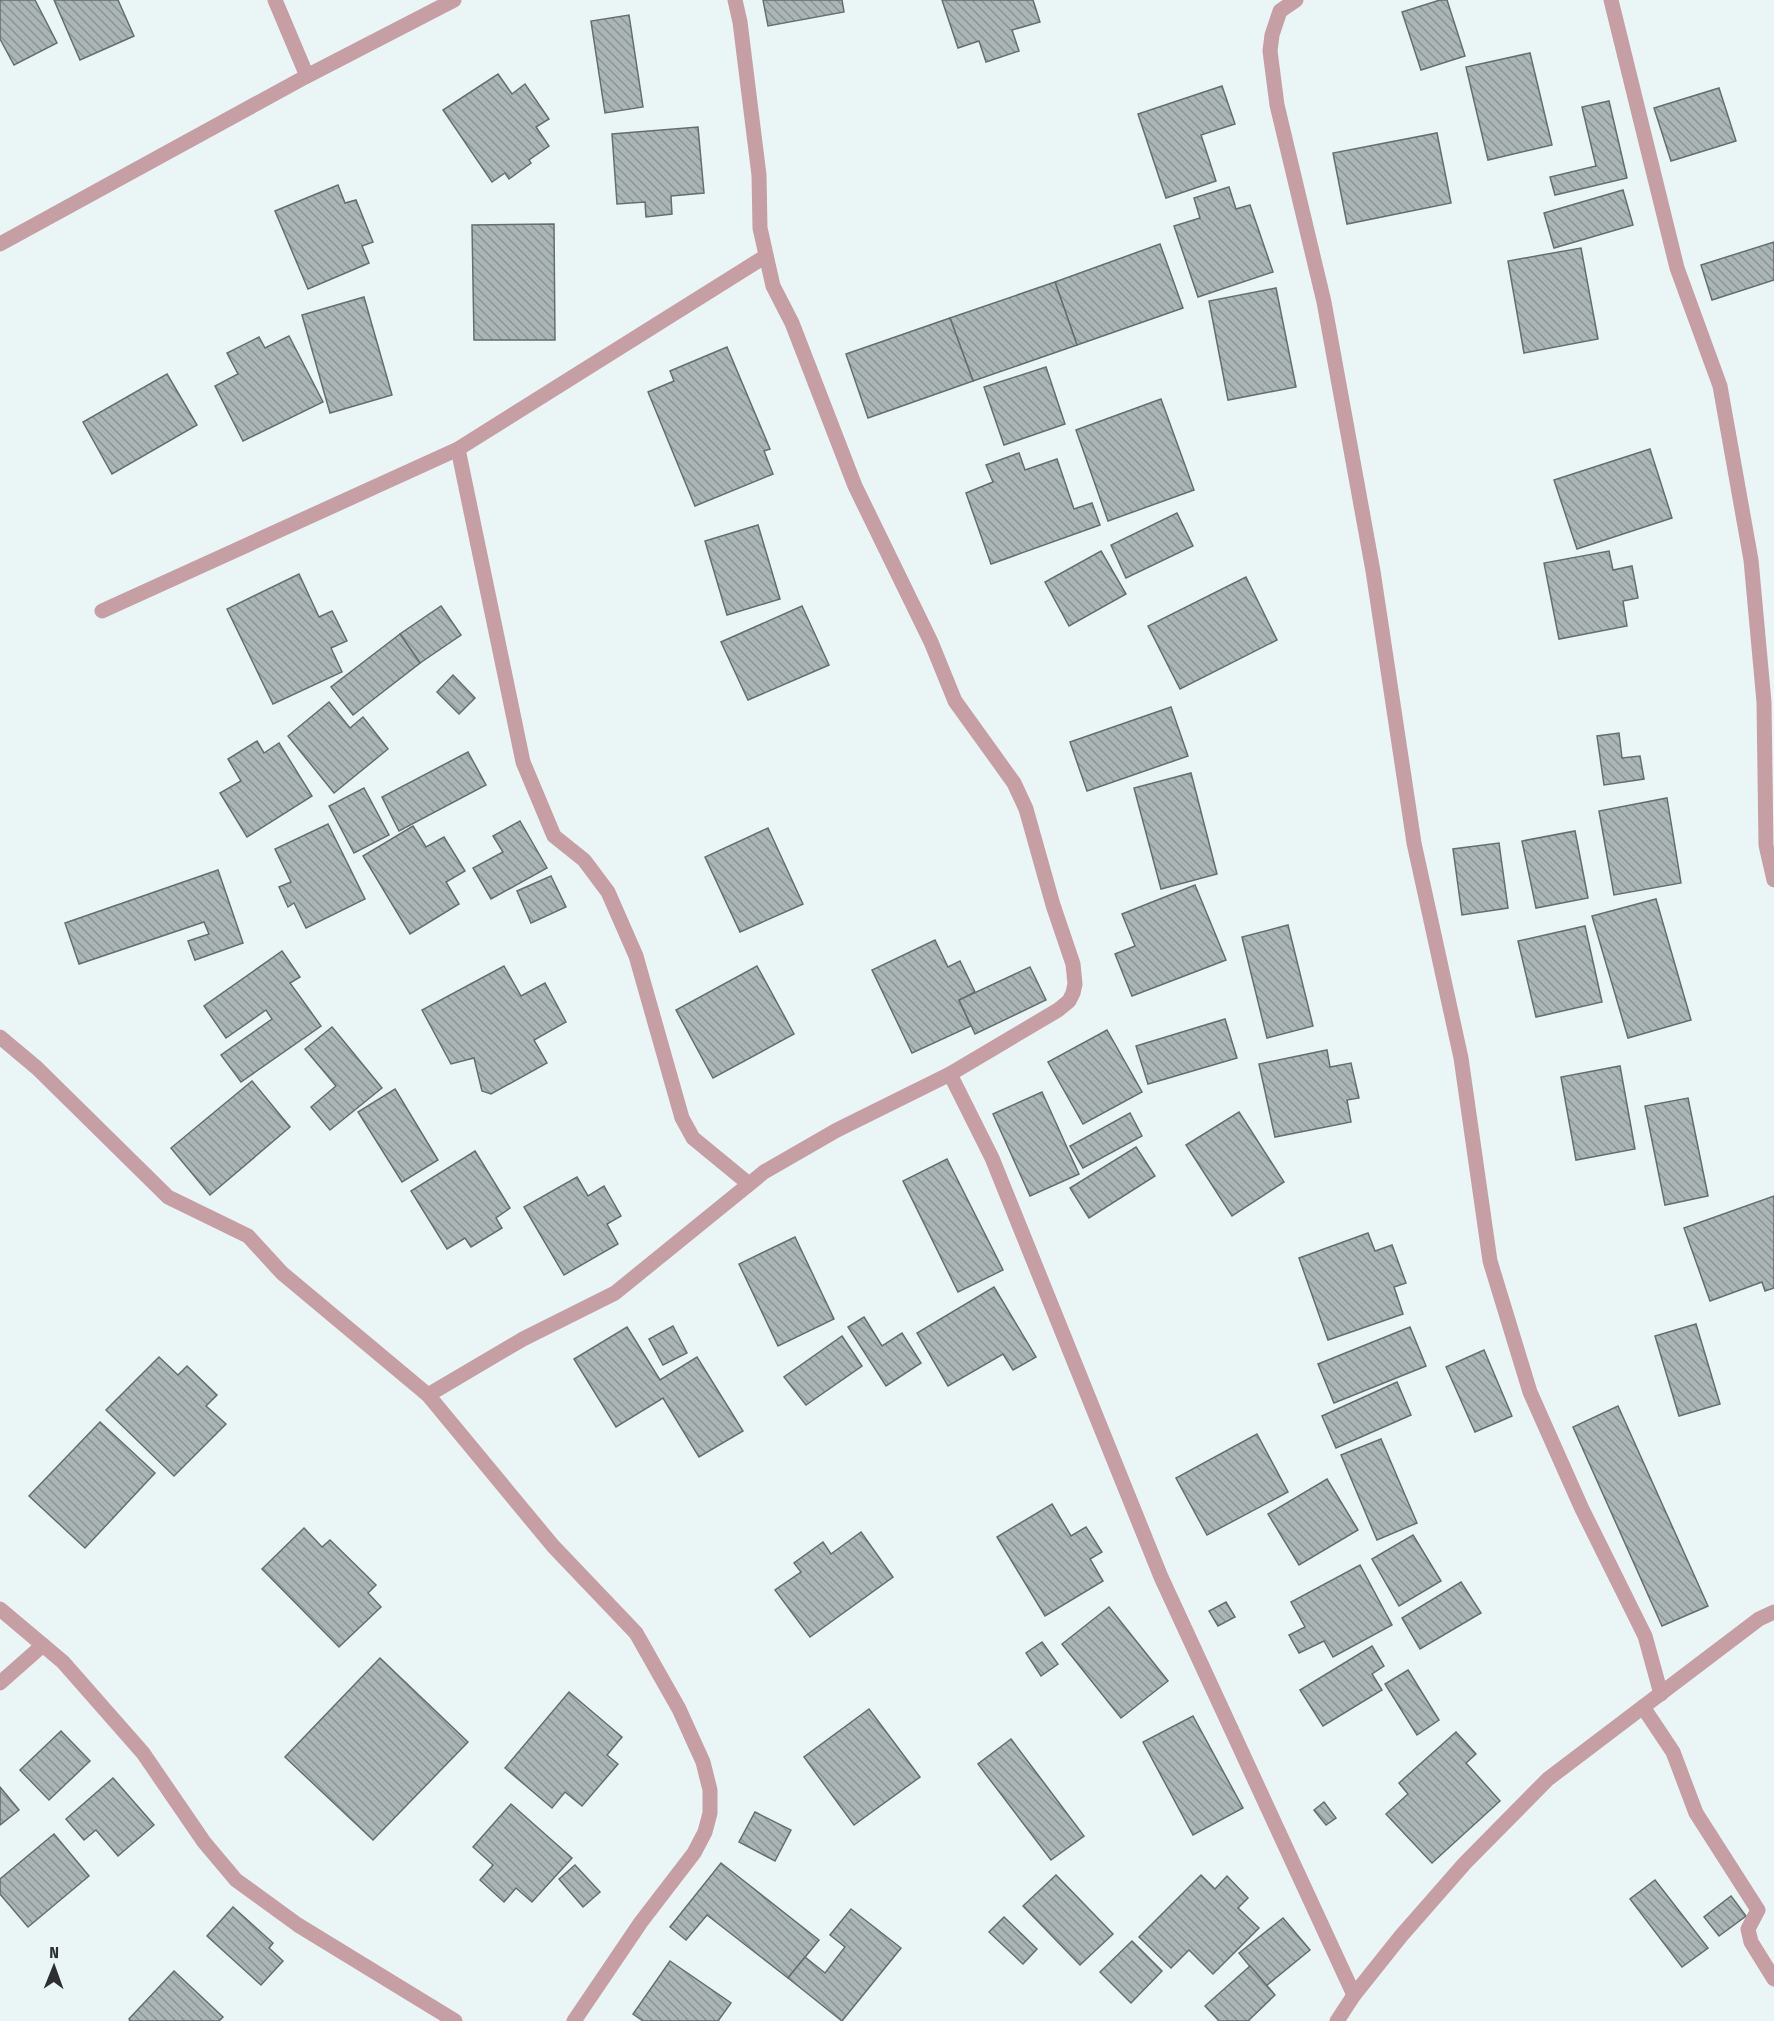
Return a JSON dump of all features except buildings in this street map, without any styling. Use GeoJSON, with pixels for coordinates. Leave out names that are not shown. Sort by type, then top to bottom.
{"type":"FeatureCollection","features":[{"type":"Feature","properties":{"kind":"street"},"geometry":{"type":"LineString","coordinates":[[275,0],[307,76]]}},
{"type":"Feature","properties":{"kind":"street"},"geometry":{"type":"LineString","coordinates":[[0,244],[307,76],[454,0]]}},
{"type":"Feature","properties":{"kind":"street"},"geometry":{"type":"LineString","coordinates":[[428,1395],[523,1339],[615,1293],[764,1172],[837,1130],[950,1074],[1058,1010],[1069,1001],[1075,984],[1073,964],[1053,905],[1026,809],[1014,783],[955,701],[931,642],[855,486],[792,323],[773,286],[760,228],[759,175],[745,57],[735,0]]}},
{"type":"Feature","properties":{"kind":"street"},"geometry":{"type":"LineString","coordinates":[[1296,0],[1280,11],[1272,35],[1270,51],[1277,105],[1324,302],[1373,571],[1414,843],[1461,1058],[1490,1260],[1530,1392],[1582,1509],[1645,1636],[1661,1694]]}},
{"type":"Feature","properties":{"kind":"street"},"geometry":{"type":"LineString","coordinates":[[1611,0],[1677,268],[1720,386],[1751,560],[1764,702],[1766,845],[1774,880]]}},
{"type":"Feature","properties":{"kind":"street"},"geometry":{"type":"LineString","coordinates":[[102,611],[458,449],[766,256]]}},
{"type":"Feature","properties":{"kind":"street"},"geometry":{"type":"LineString","coordinates":[[458,449],[523,762],[554,836],[584,860],[608,892],[636,956],[682,1118],[693,1138],[749,1184]]}},
{"type":"Feature","properties":{"kind":"street"},"geometry":{"type":"LineString","coordinates":[[0,1037],[37,1068],[168,1197],[248,1236],[282,1273],[428,1395],[553,1546],[636,1633],[679,1708],[703,1762],[710,1790],[710,1813],[705,1832],[694,1853],[641,1922],[574,2021]]}},
{"type":"Feature","properties":{"kind":"street"},"geometry":{"type":"LineString","coordinates":[[950,1074],[992,1158],[1161,1577],[1354,1995]]}},
{"type":"Feature","properties":{"kind":"street"},"geometry":{"type":"LineString","coordinates":[[0,1609],[63,1662],[143,1753],[204,1842],[236,1880],[298,1925],[445,2018]]}},
{"type":"Feature","properties":{"kind":"street"},"geometry":{"type":"LineString","coordinates":[[1337,2021],[1354,1995],[1401,1936],[1465,1863],[1548,1779],[1759,1619],[1774,1612]]}},
{"type":"Feature","properties":{"kind":"street"},"geometry":{"type":"LineString","coordinates":[[0,1683],[43,1645]]}},
{"type":"Feature","properties":{"kind":"street"},"geometry":{"type":"LineString","coordinates":[[1643,1707],[1673,1752],[1695,1813],[1758,1910],[1748,1929],[1751,1942],[1774,1979]]}}]}
